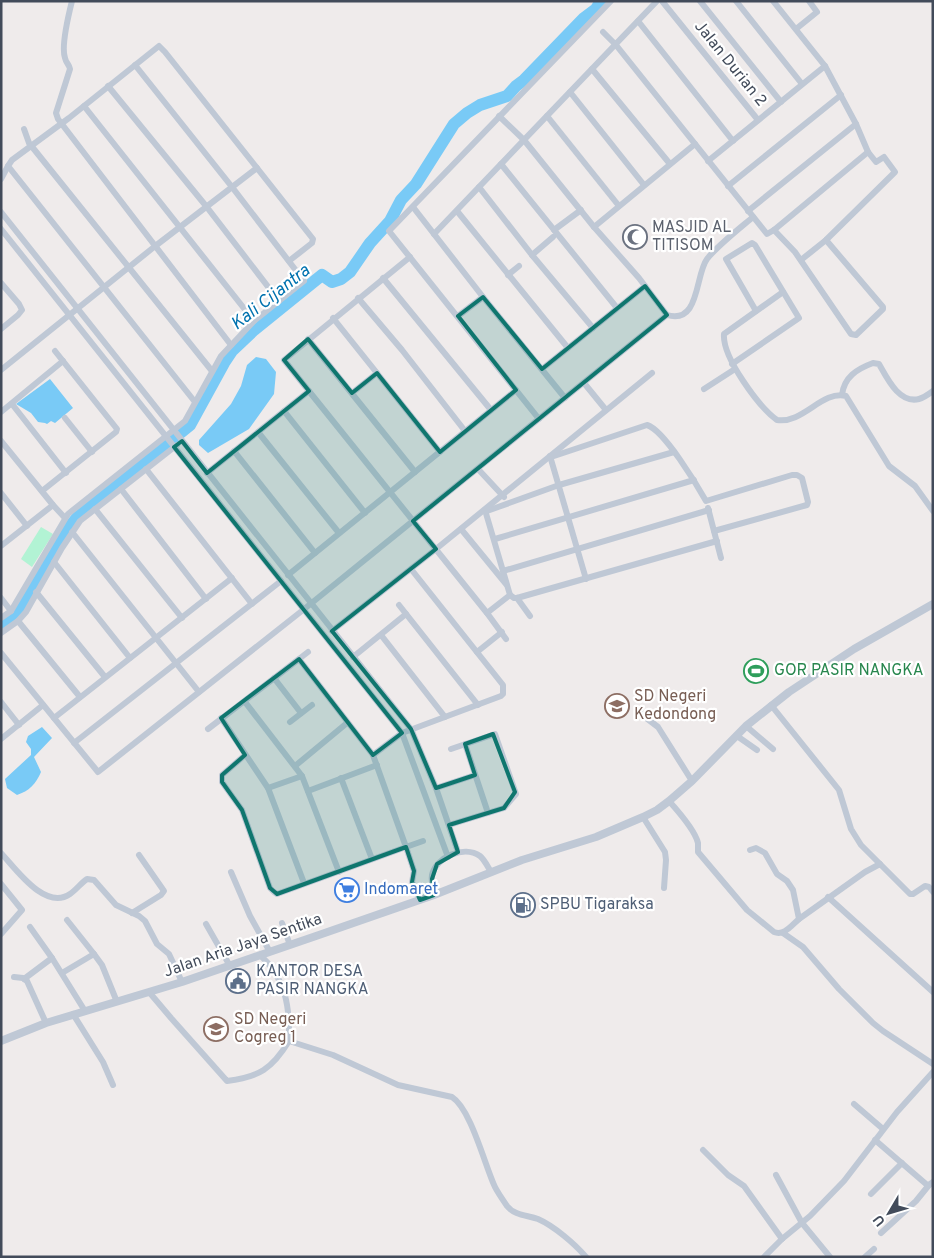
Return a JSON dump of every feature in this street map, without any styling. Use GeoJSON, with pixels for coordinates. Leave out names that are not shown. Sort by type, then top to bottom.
{"type":"FeatureCollection","features":[{"type":"Feature","properties":{"kind":"street"},"geometry":{"type":"LineString","coordinates":[[72,1],[65,39],[70,69],[56,113],[60,124],[231,345]]}},
{"type":"Feature","properties":{"kind":"street"},"geometry":{"type":"LineString","coordinates":[[539,419],[389,232],[611,1]]}},
{"type":"Feature","properties":{"kind":"street"},"geometry":{"type":"LineString","coordinates":[[434,234],[657,1]]}},
{"type":"Feature","properties":{"kind":"street","name":"Jalan Durian 2"},"geometry":{"type":"LineString","coordinates":[[662,1],[758,120]]}},
{"type":"Feature","properties":{"kind":"street"},"geometry":{"type":"LineString","coordinates":[[700,1],[781,102]]}},
{"type":"Feature","properties":{"kind":"street"},"geometry":{"type":"LineString","coordinates":[[736,1],[802,84]]}},
{"type":"Feature","properties":{"kind":"street"},"geometry":{"type":"LineString","coordinates":[[773,1],[825,66],[856,124],[868,152],[876,162],[884,157],[895,172],[826,240],[801,260]]}},
{"type":"Feature","properties":{"kind":"street"},"geometry":{"type":"LineString","coordinates":[[796,29],[817,12],[809,1]]}},
{"type":"Feature","properties":{"kind":"street"},"geometry":{"type":"LineString","coordinates":[[638,21],[733,141]]}},
{"type":"Feature","properties":{"kind":"street"},"geometry":{"type":"LineString","coordinates":[[603,32],[616,45],[767,234],[868,152]]}},
{"type":"Feature","properties":{"kind":"street"},"geometry":{"type":"LineString","coordinates":[[1,179],[12,160],[159,46],[313,239],[312,243],[289,261]]}},
{"type":"Feature","properties":{"kind":"street"},"geometry":{"type":"LineString","coordinates":[[1,618],[11,611],[65,518],[74,508],[175,432],[188,418],[221,356],[254,321],[304,281],[135,65]]}},
{"type":"Feature","properties":{"kind":"street"},"geometry":{"type":"LineString","coordinates":[[708,161],[825,66]]}},
{"type":"Feature","properties":{"kind":"street"},"geometry":{"type":"LineString","coordinates":[[592,69],[670,164]]}},
{"type":"Feature","properties":{"kind":"street"},"geometry":{"type":"LineString","coordinates":[[108,86],[206,206],[279,301]]}},
{"type":"Feature","properties":{"kind":"street"},"geometry":{"type":"LineString","coordinates":[[570,92],[644,185]]}},
{"type":"Feature","properties":{"kind":"street"},"geometry":{"type":"LineString","coordinates":[[728,186],[841,95]]}},
{"type":"Feature","properties":{"kind":"street"},"geometry":{"type":"LineString","coordinates":[[84,106],[254,321]]}},
{"type":"Feature","properties":{"kind":"street"},"geometry":{"type":"LineString","coordinates":[[499,116],[524,140],[667,315],[674,318],[689,308],[696,295],[702,271],[708,258],[753,216]]}},
{"type":"Feature","properties":{"kind":"street"},"geometry":{"type":"LineString","coordinates":[[547,116],[619,206]]}},
{"type":"Feature","properties":{"kind":"street"},"geometry":{"type":"LineString","coordinates":[[748,211],[856,124]]}},
{"type":"Feature","properties":{"kind":"street"},"geometry":{"type":"LineString","coordinates":[[24,129],[26,139],[31,146],[212,371]]}},
{"type":"Feature","properties":{"kind":"street"},"geometry":{"type":"LineString","coordinates":[[594,227],[695,144]]}},
{"type":"Feature","properties":{"kind":"street"},"geometry":{"type":"LineString","coordinates":[[501,164],[554,233],[617,308]]}},
{"type":"Feature","properties":{"kind":"street"},"geometry":{"type":"LineString","coordinates":[[8,166],[195,402]]}},
{"type":"Feature","properties":{"kind":"street"},"geometry":{"type":"LineString","coordinates":[[1,370],[76,308],[257,168]]}},
{"type":"Feature","properties":{"kind":"street"},"geometry":{"type":"LineString","coordinates":[[479,187],[532,255],[593,328]]}},
{"type":"Feature","properties":{"kind":"street"},"geometry":{"type":"LineString","coordinates":[[413,207],[483,297],[566,398]]}},
{"type":"Feature","properties":{"kind":"street"},"geometry":{"type":"LineString","coordinates":[[532,255],[581,210]]}},
{"type":"Feature","properties":{"kind":"street"},"geometry":{"type":"LineString","coordinates":[[456,211],[568,348]]}},
{"type":"Feature","properties":{"kind":"street"},"geometry":{"type":"LineString","coordinates":[[1,212],[411,729],[436,788],[458,852]]}},
{"type":"Feature","properties":{"kind":"street"},"geometry":{"type":"LineString","coordinates":[[1,229],[402,733],[448,857]]}},
{"type":"Feature","properties":{"kind":"street"},"geometry":{"type":"LineString","coordinates":[[774,230],[801,260],[851,334],[856,334],[884,307],[826,240]]}},
{"type":"Feature","properties":{"kind":"street"},"geometry":{"type":"LineString","coordinates":[[704,389],[799,319],[752,243],[726,258],[756,312]]}},
{"type":"Feature","properties":{"kind":"street"},"geometry":{"type":"LineString","coordinates":[[410,257],[333,318],[284,360],[506,639]]}},
{"type":"Feature","properties":{"kind":"street"},"geometry":{"type":"LineString","coordinates":[[508,275],[519,266]]}},
{"type":"Feature","properties":{"kind":"street"},"geometry":{"type":"LineString","coordinates":[[383,278],[491,410]]}},
{"type":"Feature","properties":{"kind":"street"},"geometry":{"type":"LineString","coordinates":[[1,283],[22,310],[1,329]]}},
{"type":"Feature","properties":{"kind":"street"},"geometry":{"type":"LineString","coordinates":[[542,368],[644,286]]}},
{"type":"Feature","properties":{"kind":"street"},"geometry":{"type":"LineString","coordinates":[[783,292],[724,334],[724,340],[733,366],[774,419],[780,421],[798,417],[834,396],[842,395],[848,398],[889,466],[915,486],[933,511]]}},
{"type":"Feature","properties":{"kind":"street"},"geometry":{"type":"LineString","coordinates":[[458,316],[483,297]]}},
{"type":"Feature","properties":{"kind":"street"},"geometry":{"type":"LineString","coordinates":[[358,298],[402,350],[465,431]]}},
{"type":"Feature","properties":{"kind":"street"},"geometry":{"type":"LineString","coordinates":[[1,653],[98,772],[311,604],[667,315]]}},
{"type":"Feature","properties":{"kind":"street"},"geometry":{"type":"LineString","coordinates":[[333,318],[440,452]]}},
{"type":"Feature","properties":{"kind":"street"},"geometry":{"type":"LineString","coordinates":[[308,339],[415,472]]}},
{"type":"Feature","properties":{"kind":"street"},"geometry":{"type":"LineString","coordinates":[[42,491],[92,452],[116,432],[117,429],[55,352]]}},
{"type":"Feature","properties":{"kind":"street"},"geometry":{"type":"LineString","coordinates":[[1,412],[63,361]]}},
{"type":"Feature","properties":{"kind":"street"},"geometry":{"type":"LineString","coordinates":[[842,395],[843,384],[851,375],[873,362],[879,364],[890,383],[900,394],[909,399],[919,399],[933,391]]}},
{"type":"Feature","properties":{"kind":"street"},"geometry":{"type":"LineString","coordinates":[[352,393],[377,373]]}},
{"type":"Feature","properties":{"kind":"street"},"geometry":{"type":"LineString","coordinates":[[332,631],[485,510],[652,373]]}},
{"type":"Feature","properties":{"kind":"street"},"geometry":{"type":"LineString","coordinates":[[584,383],[606,410]]}},
{"type":"Feature","properties":{"kind":"street"},"geometry":{"type":"LineString","coordinates":[[288,575],[516,390]]}},
{"type":"Feature","properties":{"kind":"street"},"geometry":{"type":"LineString","coordinates":[[207,473],[309,391]]}},
{"type":"Feature","properties":{"kind":"street"},"geometry":{"type":"LineString","coordinates":[[12,404],[66,473]]}},
{"type":"Feature","properties":{"kind":"street"},"geometry":{"type":"LineString","coordinates":[[284,411],[365,513]]}},
{"type":"Feature","properties":{"kind":"street"},"geometry":{"type":"LineString","coordinates":[[65,418],[92,452]]}},
{"type":"Feature","properties":{"kind":"street"},"geometry":{"type":"LineString","coordinates":[[550,456],[647,425],[654,428],[694,480],[706,501],[721,558]]}},
{"type":"Feature","properties":{"kind":"street"},"geometry":{"type":"LineString","coordinates":[[258,432],[340,533]]}},
{"type":"Feature","properties":{"kind":"street"},"geometry":{"type":"LineString","coordinates":[[1,633],[18,621],[26,612],[36,592],[80,521],[181,440]]}},
{"type":"Feature","properties":{"kind":"street"},"geometry":{"type":"LineString","coordinates":[[1,441],[53,506],[65,518]]}},
{"type":"Feature","properties":{"kind":"street"},"geometry":{"type":"LineString","coordinates":[[234,451],[315,553]]}},
{"type":"Feature","properties":{"kind":"street"},"geometry":{"type":"LineString","coordinates":[[485,510],[559,485],[674,452]]}},
{"type":"Feature","properties":{"kind":"street"},"geometry":{"type":"LineString","coordinates":[[550,456],[586,580]]}},
{"type":"Feature","properties":{"kind":"street"},"geometry":{"type":"LineString","coordinates":[[478,468],[508,503]]}},
{"type":"Feature","properties":{"kind":"street"},"geometry":{"type":"LineString","coordinates":[[146,469],[252,604]]}},
{"type":"Feature","properties":{"kind":"street"},"geometry":{"type":"LineString","coordinates":[[706,501],[797,475],[802,478],[808,502],[804,506],[714,531]]}},
{"type":"Feature","properties":{"kind":"street"},"geometry":{"type":"LineString","coordinates":[[495,539],[694,480]]}},
{"type":"Feature","properties":{"kind":"street"},"geometry":{"type":"LineString","coordinates":[[121,489],[206,598]]}},
{"type":"Feature","properties":{"kind":"street"},"geometry":{"type":"LineString","coordinates":[[1,493],[27,526]]}},
{"type":"Feature","properties":{"kind":"street"},"geometry":{"type":"LineString","coordinates":[[1,546],[53,506]]}},
{"type":"Feature","properties":{"kind":"street"},"geometry":{"type":"LineString","coordinates":[[95,509],[182,618]]}},
{"type":"Feature","properties":{"kind":"street"},"geometry":{"type":"LineString","coordinates":[[485,510],[510,595],[514,598],[586,580],[716,541]]}},
{"type":"Feature","properties":{"kind":"street"},"geometry":{"type":"LineString","coordinates":[[503,571],[709,510]]}},
{"type":"Feature","properties":{"kind":"street"},"geometry":{"type":"LineString","coordinates":[[461,529],[508,587]]}},
{"type":"Feature","properties":{"kind":"street"},"geometry":{"type":"LineString","coordinates":[[72,532],[199,692]]}},
{"type":"Feature","properties":{"kind":"street"},"geometry":{"type":"LineString","coordinates":[[54,562],[130,658]]}},
{"type":"Feature","properties":{"kind":"street"},"geometry":{"type":"LineString","coordinates":[[372,755],[402,733],[501,696],[504,687],[411,568]]}},
{"type":"Feature","properties":{"kind":"street"},"geometry":{"type":"LineString","coordinates":[[54,718],[232,578]]}},
{"type":"Feature","properties":{"kind":"street"},"geometry":{"type":"LineString","coordinates":[[74,743],[281,581]]}},
{"type":"Feature","properties":{"kind":"street"},"geometry":{"type":"LineString","coordinates":[[36,592],[105,677]]}},
{"type":"Feature","properties":{"kind":"street"},"geometry":{"type":"LineString","coordinates":[[487,613],[510,595]]}},
{"type":"Feature","properties":{"kind":"street"},"geometry":{"type":"LineString","coordinates":[[1,598],[11,611]]}},
{"type":"Feature","properties":{"kind":"street"},"geometry":{"type":"LineString","coordinates":[[517,598],[530,616]]}},
{"type":"Feature","properties":{"kind":"street","name":"Jalan Aria Jaya Sentika"},"geometry":{"type":"LineString","coordinates":[[1,1041],[73,1014],[150,992],[260,956],[434,895],[491,872],[596,837],[643,817],[657,810],[692,781],[746,726],[771,705],[854,649],[933,604]]}},
{"type":"Feature","properties":{"kind":"street"},"geometry":{"type":"LineString","coordinates":[[399,605],[478,705]]}},
{"type":"Feature","properties":{"kind":"street"},"geometry":{"type":"LineString","coordinates":[[354,657],[406,614]]}},
{"type":"Feature","properties":{"kind":"street"},"geometry":{"type":"LineString","coordinates":[[18,621],[80,697]]}},
{"type":"Feature","properties":{"kind":"street"},"geometry":{"type":"LineString","coordinates":[[477,652],[502,632]]}},
{"type":"Feature","properties":{"kind":"street"},"geometry":{"type":"LineString","coordinates":[[381,635],[445,717]]}},
{"type":"Feature","properties":{"kind":"street"},"geometry":{"type":"LineString","coordinates":[[208,728],[245,702],[308,652]]}},
{"type":"Feature","properties":{"kind":"street"},"geometry":{"type":"LineString","coordinates":[[299,660],[372,755],[414,871],[412,882],[420,900]]}},
{"type":"Feature","properties":{"kind":"street"},"geometry":{"type":"LineString","coordinates":[[274,678],[301,713]]}},
{"type":"Feature","properties":{"kind":"street"},"geometry":{"type":"LineString","coordinates":[[1,702],[19,725]]}},
{"type":"Feature","properties":{"kind":"street"},"geometry":{"type":"LineString","coordinates":[[245,702],[302,776],[339,872]]}},
{"type":"Feature","properties":{"kind":"street"},"geometry":{"type":"LineString","coordinates":[[290,722],[312,704]]}},
{"type":"Feature","properties":{"kind":"street"},"geometry":{"type":"LineString","coordinates":[[1,739],[43,705]]}},
{"type":"Feature","properties":{"kind":"street"},"geometry":{"type":"LineString","coordinates":[[771,705],[838,790],[853,833],[861,845],[910,894],[927,886],[933,892]]}},
{"type":"Feature","properties":{"kind":"street"},"geometry":{"type":"LineString","coordinates":[[641,714],[658,727],[692,781]]}},
{"type":"Feature","properties":{"kind":"street"},"geometry":{"type":"LineString","coordinates":[[221,718],[268,788],[304,884]]}},
{"type":"Feature","properties":{"kind":"street"},"geometry":{"type":"LineString","coordinates":[[296,766],[347,723]]}},
{"type":"Feature","properties":{"kind":"street"},"geometry":{"type":"LineString","coordinates":[[746,726],[773,749]]}},
{"type":"Feature","properties":{"kind":"street"},"geometry":{"type":"LineString","coordinates":[[449,825],[504,808],[515,796],[496,735],[493,734],[450,749]]}},
{"type":"Feature","properties":{"kind":"street"},"geometry":{"type":"LineString","coordinates":[[737,736],[757,750]]}},
{"type":"Feature","properties":{"kind":"street"},"geometry":{"type":"LineString","coordinates":[[465,744],[488,813]]}},
{"type":"Feature","properties":{"kind":"street"},"geometry":{"type":"LineString","coordinates":[[245,755],[222,775],[221,779],[242,810],[270,888],[277,894],[423,841]]}},
{"type":"Feature","properties":{"kind":"street"},"geometry":{"type":"LineString","coordinates":[[308,791],[377,765]]}},
{"type":"Feature","properties":{"kind":"street"},"geometry":{"type":"LineString","coordinates":[[436,788],[475,775]]}},
{"type":"Feature","properties":{"kind":"street"},"geometry":{"type":"LineString","coordinates":[[268,788],[302,776]]}},
{"type":"Feature","properties":{"kind":"street"},"geometry":{"type":"LineString","coordinates":[[342,778],[372,859]]}},
{"type":"Feature","properties":{"kind":"street"},"geometry":{"type":"LineString","coordinates":[[669,801],[693,833],[698,843],[698,852],[742,904],[778,934],[784,932],[828,897],[880,864]]}},
{"type":"Feature","properties":{"kind":"street"},"geometry":{"type":"LineString","coordinates":[[643,817],[665,852],[664,888]]}},
{"type":"Feature","properties":{"kind":"street"},"geometry":{"type":"LineString","coordinates":[[750,850],[756,848],[765,852],[777,874],[787,881],[794,893],[799,919]]}},
{"type":"Feature","properties":{"kind":"street"},"geometry":{"type":"LineString","coordinates":[[434,895],[432,874],[437,864],[458,852],[471,852],[481,857],[491,872]]}},
{"type":"Feature","properties":{"kind":"street"},"geometry":{"type":"LineString","coordinates":[[1,853],[38,892],[51,898],[70,894],[89,878],[94,880],[111,901],[145,921],[157,944],[169,954],[182,982]]}},
{"type":"Feature","properties":{"kind":"street"},"geometry":{"type":"LineString","coordinates":[[132,913],[161,895],[164,891],[139,854]]}},
{"type":"Feature","properties":{"kind":"street"},"geometry":{"type":"LineString","coordinates":[[232,872],[250,916],[270,952]]}},
{"type":"Feature","properties":{"kind":"street"},"geometry":{"type":"LineString","coordinates":[[1,884],[22,907],[22,910],[1,934]]}},
{"type":"Feature","properties":{"kind":"street"},"geometry":{"type":"LineString","coordinates":[[828,897],[933,992]]}},
{"type":"Feature","properties":{"kind":"street"},"geometry":{"type":"LineString","coordinates":[[67,920],[102,965],[117,1002]]}},
{"type":"Feature","properties":{"kind":"street"},"geometry":{"type":"LineString","coordinates":[[282,923],[290,945]]}},
{"type":"Feature","properties":{"kind":"street"},"geometry":{"type":"LineString","coordinates":[[206,924],[230,966]]}},
{"type":"Feature","properties":{"kind":"street"},"geometry":{"type":"LineString","coordinates":[[30,927],[62,973],[85,1011]]}},
{"type":"Feature","properties":{"kind":"street"},"geometry":{"type":"LineString","coordinates":[[784,932],[803,948],[838,989],[873,1023],[933,1064]]}},
{"type":"Feature","properties":{"kind":"street"},"geometry":{"type":"LineString","coordinates":[[62,973],[94,954]]}},
{"type":"Feature","properties":{"kind":"street"},"geometry":{"type":"LineString","coordinates":[[150,992],[227,1081],[249,1078],[263,1072],[281,1054],[289,1041],[286,993],[275,972],[260,956]]}},
{"type":"Feature","properties":{"kind":"street"},"geometry":{"type":"LineString","coordinates":[[24,979],[52,958]]}},
{"type":"Feature","properties":{"kind":"street"},"geometry":{"type":"LineString","coordinates":[[14,977],[27,981],[46,1023]]}},
{"type":"Feature","properties":{"kind":"street"},"geometry":{"type":"LineString","coordinates":[[73,1014],[103,1062],[113,1085]]}},
{"type":"Feature","properties":{"kind":"street"},"geometry":{"type":"LineString","coordinates":[[289,1041],[333,1055],[398,1085],[448,1096],[455,1100],[478,1140],[495,1187],[507,1206],[516,1213],[539,1219],[559,1232],[586,1257]]}},
{"type":"Feature","properties":{"kind":"street"},"geometry":{"type":"LineString","coordinates":[[764,1257],[782,1238],[802,1223],[844,1181],[883,1129],[933,1072]]}},
{"type":"Feature","properties":{"kind":"street"},"geometry":{"type":"LineString","coordinates":[[854,1104],[883,1129]]}},
{"type":"Feature","properties":{"kind":"street"},"geometry":{"type":"LineString","coordinates":[[875,1140],[931,1184],[916,1201],[881,1233]]}},
{"type":"Feature","properties":{"kind":"street"},"geometry":{"type":"LineString","coordinates":[[703,1150],[728,1175],[744,1186],[782,1238]]}},
{"type":"Feature","properties":{"kind":"street"},"geometry":{"type":"LineString","coordinates":[[871,1194],[902,1163]]}},
{"type":"Feature","properties":{"kind":"street"},"geometry":{"type":"LineString","coordinates":[[776,1175],[802,1223],[830,1257]]}},
{"type":"Feature","properties":{"kind":"street"},"geometry":{"type":"LineString","coordinates":[[866,1257],[874,1249]]}},
{"type":"Feature","properties":{"kind":"highlighted area"},"geometry":{"type":"Polygon","coordinates":[[[645,286],[667,315],[413,521],[436,549],[332,631],[411,729],[436,788],[475,775],[465,744],[493,734],[515,792],[504,808],[449,825],[458,852],[437,864],[432,879],[434,895],[420,900],[412,882],[414,871],[406,847],[277,894],[270,888],[242,810],[222,782],[222,775],[245,755],[221,718],[299,659],[373,755],[402,733],[174,447],[182,441],[207,473],[309,391],[284,360],[308,339],[352,393],[377,373],[440,452],[516,390],[458,316],[483,297],[542,369],[645,286]]]}},
{"type":"Feature","properties":{"kind":"green space"},"geometry":{"type":"Polygon","coordinates":[[[41,527],[53,534],[32,567],[21,559],[41,527]]]}},
{"type":"Feature","properties":{"kind":"water"},"geometry":{"type":"Polygon","coordinates":[[[256,357],[266,359],[276,372],[274,394],[249,429],[208,453],[199,445],[199,440],[231,404],[241,386],[247,365],[256,357]]]}},
{"type":"Feature","properties":{"kind":"water"},"geometry":{"type":"Polygon","coordinates":[[[50,379],[73,408],[55,423],[51,421],[47,424],[38,422],[31,413],[16,404],[50,379]]]}},
{"type":"Feature","properties":{"kind":"water"},"geometry":{"type":"Polygon","coordinates":[[[42,727],[52,738],[34,757],[41,772],[32,786],[17,795],[7,788],[5,779],[31,755],[31,749],[26,742],[28,736],[42,727]]]}},
{"type":"Feature","properties":{"kind":"waterway","name":"Kali Cijantra"},"geometry":{"type":"LineString","coordinates":[[1,626],[19,613],[60,538],[80,514],[190,425],[232,351],[254,330],[322,275],[332,282],[341,279],[350,272],[370,243],[390,221],[401,200],[416,184],[454,124],[480,105],[507,96],[584,18],[596,9],[601,1]]}},
{"type":"Feature","properties":{"kind":"place","name":"MASJID AL TITISOM"},"geometry":{"type":"Point","coordinates":[635,237]}},
{"type":"Feature","properties":{"kind":"place","name":"GOR PASIR NANGKA"},"geometry":{"type":"Point","coordinates":[756,671]}},
{"type":"Feature","properties":{"kind":"place","name":"SD Negeri Kedondong"},"geometry":{"type":"Point","coordinates":[617,706]}},
{"type":"Feature","properties":{"kind":"place","name":"Indomaret"},"geometry":{"type":"Point","coordinates":[347,890]}},
{"type":"Feature","properties":{"kind":"place","name":"SPBU Tigaraksa"},"geometry":{"type":"Point","coordinates":[523,905]}},
{"type":"Feature","properties":{"kind":"place","name":"KANTOR DESA PASIR NANGKA"},"geometry":{"type":"Point","coordinates":[238,981]}},
{"type":"Feature","properties":{"kind":"place","name":"SD Negeri Cogreg 1"},"geometry":{"type":"Point","coordinates":[216,1029]}}]}
